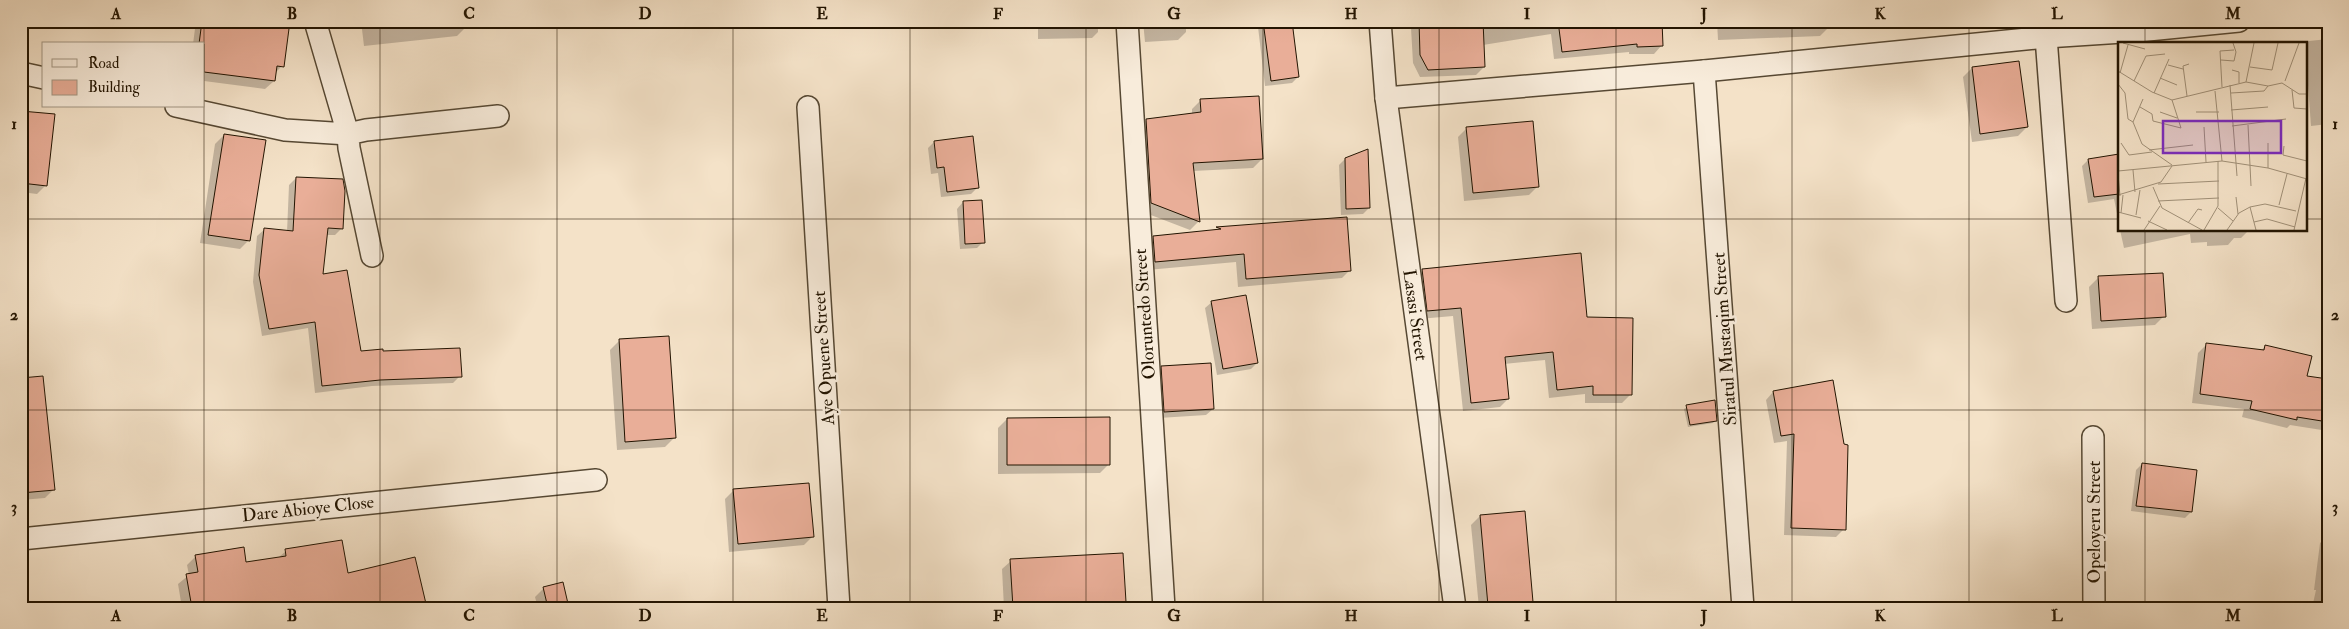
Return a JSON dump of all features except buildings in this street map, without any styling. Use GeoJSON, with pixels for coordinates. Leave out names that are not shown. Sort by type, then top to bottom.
{"type":"FeatureCollection","features":[{"type":"Feature","properties":{"kind":"street"},"geometry":{"type":"LineString","coordinates":[[316,21],[348,134],[349,148],[372,256]]}},
{"type":"Feature","properties":{"kind":"street","name":"Oloruntedo Street"},"geometry":{"type":"LineString","coordinates":[[1127,21],[1164,608]]}},
{"type":"Feature","properties":{"kind":"street","name":"Lasasi Street"},"geometry":{"type":"LineString","coordinates":[[1380,21],[1386,98],[1455,608]]}},
{"type":"Feature","properties":{"kind":"street"},"geometry":{"type":"LineString","coordinates":[[1386,98],[1704,71],[2046,37],[2138,31],[2239,21]]}},
{"type":"Feature","properties":{"kind":"street"},"geometry":{"type":"LineString","coordinates":[[2046,37],[2066,301]]}},
{"type":"Feature","properties":{"kind":"street","name":"Siratul Mustaqim Street"},"geometry":{"type":"LineString","coordinates":[[1704,71],[1743,608]]}},
{"type":"Feature","properties":{"kind":"street"},"geometry":{"type":"LineString","coordinates":[[21,73],[42,78]]}},
{"type":"Feature","properties":{"kind":"street","name":"Aye Opuene Street"},"geometry":{"type":"LineString","coordinates":[[808,107],[839,608]]}},
{"type":"Feature","properties":{"kind":"street"},"geometry":{"type":"LineString","coordinates":[[185,108],[284,130],[348,134],[498,116]]}},
{"type":"Feature","properties":{"kind":"street","name":"Opeloyeru Street"},"geometry":{"type":"LineString","coordinates":[[2094,437],[2094,608]]}},
{"type":"Feature","properties":{"kind":"street","name":"Dare Abioye Close"},"geometry":{"type":"LineString","coordinates":[[21,539],[596,480]]}}]}
